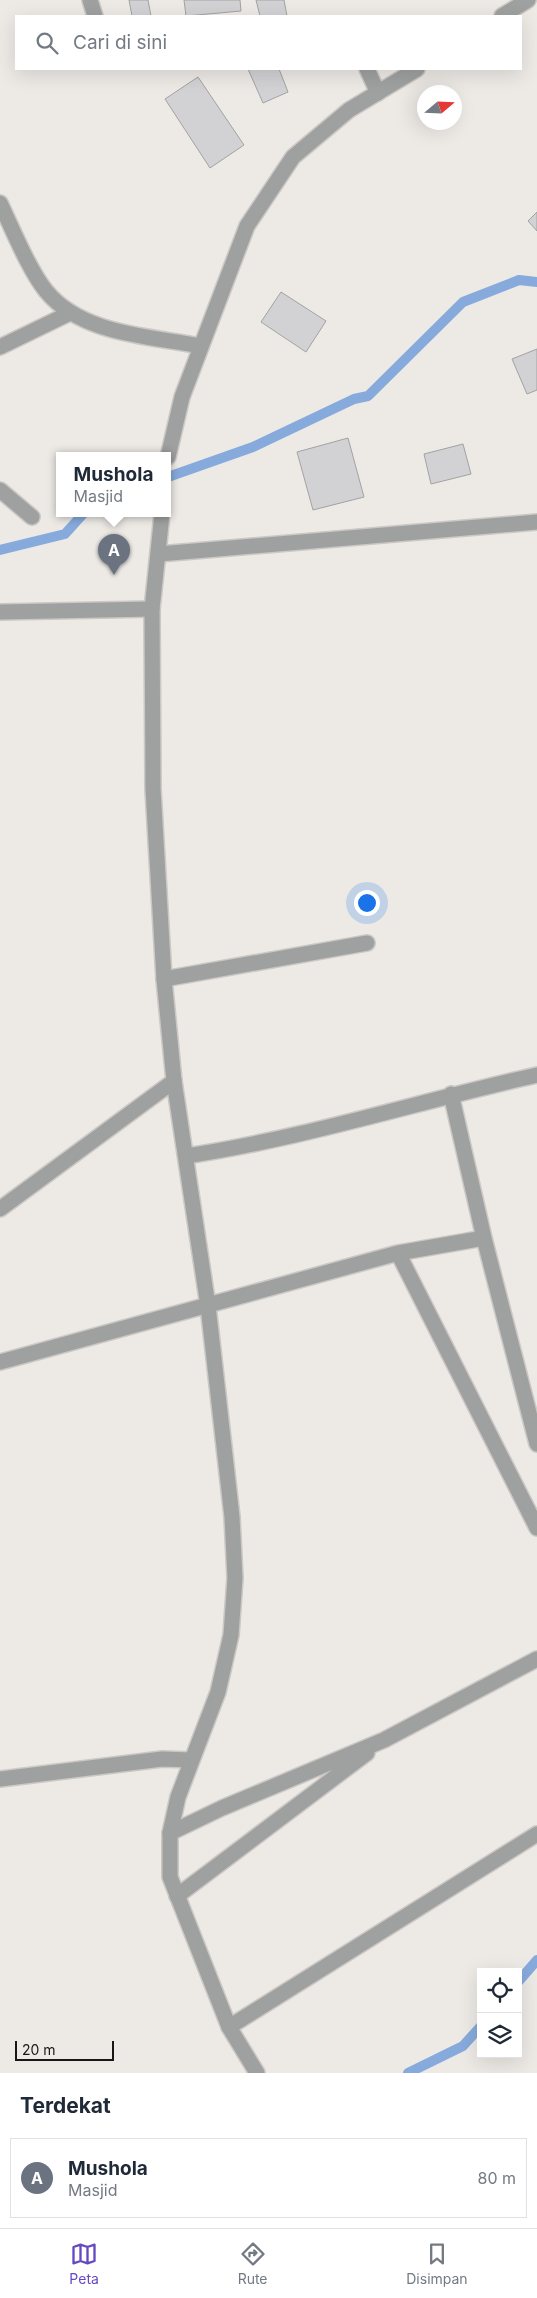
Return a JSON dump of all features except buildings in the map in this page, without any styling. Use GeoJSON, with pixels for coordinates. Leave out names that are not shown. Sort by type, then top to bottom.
{"type":"FeatureCollection","features":[{"type":"Feature","properties":{"kind":"street"},"geometry":{"type":"LineString","coordinates":[[90,0],[96,15]]}},
{"type":"Feature","properties":{"kind":"street"},"geometry":{"type":"LineString","coordinates":[[504,15],[528,0]]}},
{"type":"Feature","properties":{"kind":"street"},"geometry":{"type":"LineString","coordinates":[[367,70],[378,93]]}},
{"type":"Feature","properties":{"kind":"street"},"geometry":{"type":"LineString","coordinates":[[169,452],[182,397],[247,226],[293,157],[349,110],[415,70]]}},
{"type":"Feature","properties":{"kind":"street"},"geometry":{"type":"LineString","coordinates":[[0,203],[17,239],[46,291],[70,313],[104,327],[201,346]]}},
{"type":"Feature","properties":{"kind":"street"},"geometry":{"type":"LineString","coordinates":[[0,347],[70,313]]}},
{"type":"Feature","properties":{"kind":"street"},"geometry":{"type":"LineString","coordinates":[[0,490],[32,517]]}},
{"type":"Feature","properties":{"kind":"street"},"geometry":{"type":"LineString","coordinates":[[162,517],[152,609],[153,789],[164,979],[174,1081],[208,1306],[232,1518],[235,1578],[231,1635],[218,1692],[178,1796],[170,1832],[170,1878],[229,2027],[257,2073]]}},
{"type":"Feature","properties":{"kind":"street"},"geometry":{"type":"LineString","coordinates":[[159,554],[537,522]]}},
{"type":"Feature","properties":{"kind":"street"},"geometry":{"type":"LineString","coordinates":[[0,612],[152,609]]}},
{"type":"Feature","properties":{"kind":"street"},"geometry":{"type":"LineString","coordinates":[[164,979],[367,943]]}},
{"type":"Feature","properties":{"kind":"street"},"geometry":{"type":"LineString","coordinates":[[186,1156],[320,1129],[451,1094],[537,1075]]}},
{"type":"Feature","properties":{"kind":"street"},"geometry":{"type":"LineString","coordinates":[[0,1209],[174,1081]]}},
{"type":"Feature","properties":{"kind":"street"},"geometry":{"type":"LineString","coordinates":[[451,1094],[484,1238],[537,1444]]}},
{"type":"Feature","properties":{"kind":"street"},"geometry":{"type":"LineString","coordinates":[[0,1362],[398,1253],[484,1238]]}},
{"type":"Feature","properties":{"kind":"street"},"geometry":{"type":"LineString","coordinates":[[398,1253],[537,1528]]}},
{"type":"Feature","properties":{"kind":"street"},"geometry":{"type":"LineString","coordinates":[[170,1832],[222,1808],[384,1740],[537,1659]]}},
{"type":"Feature","properties":{"kind":"street"},"geometry":{"type":"LineString","coordinates":[[177,1896],[384,1740]]}},
{"type":"Feature","properties":{"kind":"street"},"geometry":{"type":"LineString","coordinates":[[0,1779],[162,1759],[191,1760]]}},
{"type":"Feature","properties":{"kind":"street"},"geometry":{"type":"LineString","coordinates":[[229,2027],[537,1834]]}},
{"type":"Feature","properties":{"kind":"waterway"},"geometry":{"type":"LineString","coordinates":[[171,476],[253,447],[354,399],[368,396],[463,302],[519,280],[537,282]]}},
{"type":"Feature","properties":{"kind":"waterway"},"geometry":{"type":"LineString","coordinates":[[0,550],[65,534],[80,517]]}},
{"type":"Feature","properties":{"kind":"waterway"},"geometry":{"type":"LineString","coordinates":[[522,1977],[537,1960]]}},
{"type":"Feature","properties":{"kind":"waterway"},"geometry":{"type":"LineString","coordinates":[[408,2073],[463,2046],[477,2030]]}},
{"type":"Feature","properties":{"kind":"place","name":"Mushola"},"geometry":{"type":"Point","coordinates":[114,575]}}]}
